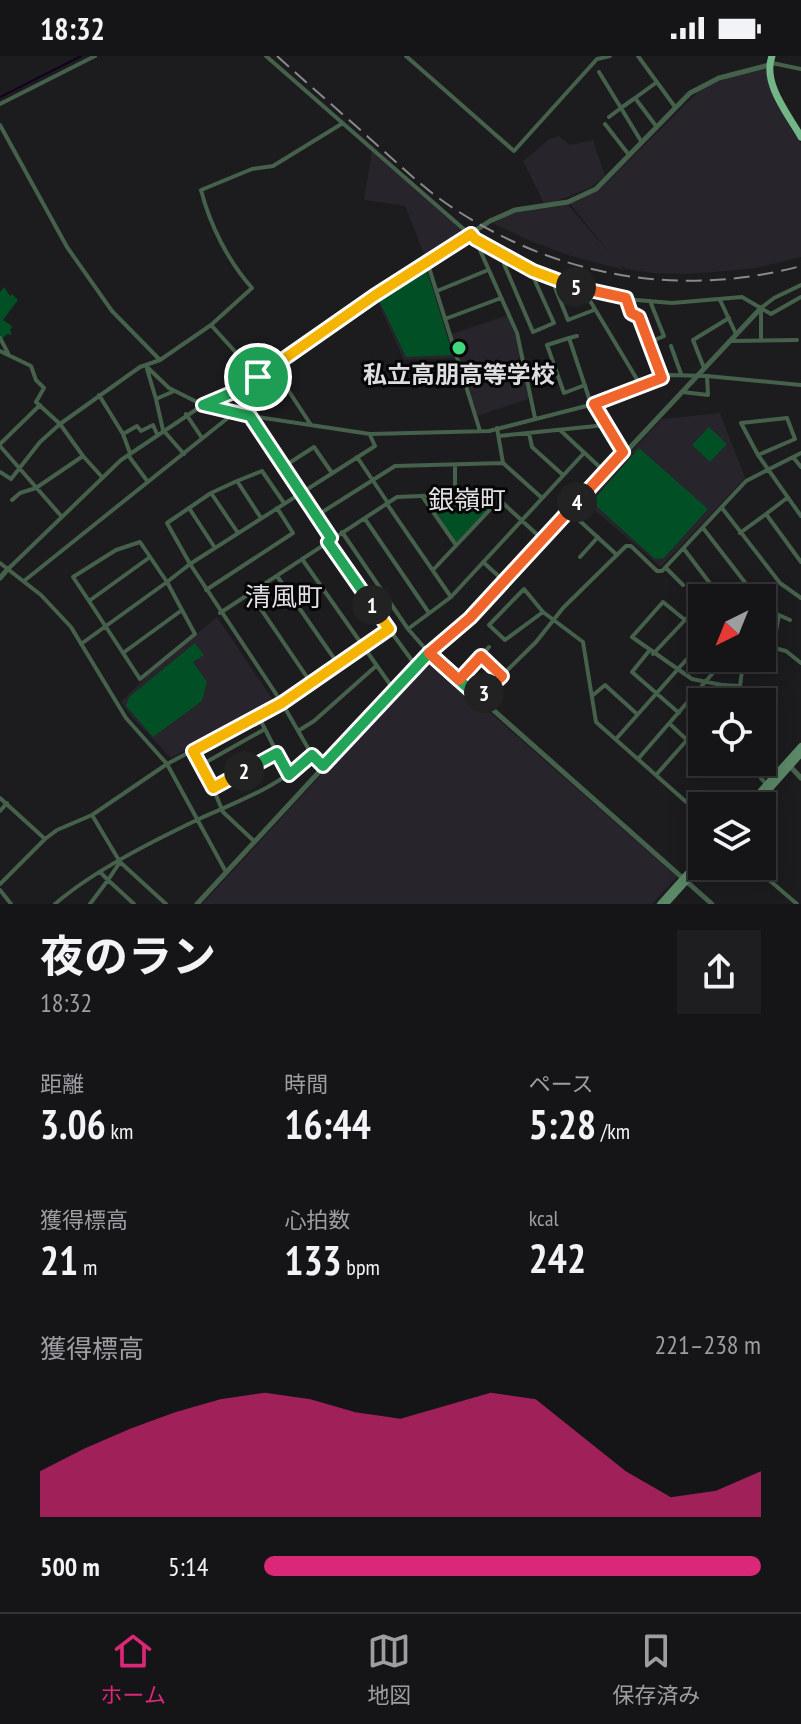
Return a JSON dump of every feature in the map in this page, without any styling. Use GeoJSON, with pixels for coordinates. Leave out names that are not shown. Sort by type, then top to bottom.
{"type":"FeatureCollection","features":[{"type":"Feature","properties":{"kind":"highway"},"geometry":{"type":"LineString","coordinates":[[770,61],[774,87],[801,137]]}},
{"type":"Feature","properties":{"kind":"main road"},"geometry":{"type":"LineString","coordinates":[[788,765],[801,746]]}},
{"type":"Feature","properties":{"kind":"main road"},"geometry":{"type":"LineString","coordinates":[[762,792],[801,754]]}},
{"type":"Feature","properties":{"kind":"main road"},"geometry":{"type":"LineString","coordinates":[[765,792],[768,787]]}},
{"type":"Feature","properties":{"kind":"main road"},"geometry":{"type":"LineString","coordinates":[[663,904],[688,876]]}},
{"type":"Feature","properties":{"kind":"street"},"geometry":{"type":"LineString","coordinates":[[0,104],[95,56]]}},
{"type":"Feature","properties":{"kind":"street"},"geometry":{"type":"LineString","coordinates":[[266,56],[473,237],[530,270],[583,289],[650,301],[693,303],[742,297],[775,313],[801,297]]}},
{"type":"Feature","properties":{"kind":"street"},"geometry":{"type":"LineString","coordinates":[[406,56],[514,151],[597,59],[610,56]]}},
{"type":"Feature","properties":{"kind":"street"},"geometry":{"type":"LineString","coordinates":[[638,56],[675,107]]}},
{"type":"Feature","properties":{"kind":"street"},"geometry":{"type":"LineString","coordinates":[[0,578],[102,477],[157,434],[186,414],[243,388],[427,261],[473,237],[490,221],[515,210],[568,202],[596,189],[675,107],[700,86],[770,61],[801,69]]}},
{"type":"Feature","properties":{"kind":"street"},"geometry":{"type":"LineString","coordinates":[[599,72],[641,141]]}},
{"type":"Feature","properties":{"kind":"street"},"geometry":{"type":"LineString","coordinates":[[609,117],[657,82]]}},
{"type":"Feature","properties":{"kind":"street"},"geometry":{"type":"LineString","coordinates":[[635,98],[656,126]]}},
{"type":"Feature","properties":{"kind":"street"},"geometry":{"type":"LineString","coordinates":[[792,121],[801,116]]}},
{"type":"Feature","properties":{"kind":"street"},"geometry":{"type":"LineString","coordinates":[[0,472],[11,479],[40,442],[60,424],[140,367],[160,360],[211,325],[252,288],[242,277],[208,219],[201,190],[252,169],[273,166],[343,123]]}},
{"type":"Feature","properties":{"kind":"street"},"geometry":{"type":"LineString","coordinates":[[605,124],[629,155]]}},
{"type":"Feature","properties":{"kind":"street"},"geometry":{"type":"LineString","coordinates":[[0,125],[67,247],[112,311],[160,360]]}},
{"type":"Feature","properties":{"kind":"street"},"geometry":{"type":"LineString","coordinates":[[473,237],[517,333],[535,418]]}},
{"type":"Feature","properties":{"kind":"street"},"geometry":{"type":"LineString","coordinates":[[508,258],[504,264],[533,332],[554,323],[530,270]]}},
{"type":"Feature","properties":{"kind":"street"},"geometry":{"type":"LineString","coordinates":[[427,261],[480,432]]}},
{"type":"Feature","properties":{"kind":"street"},"geometry":{"type":"LineString","coordinates":[[437,291],[488,270]]}},
{"type":"Feature","properties":{"kind":"street"},"geometry":{"type":"LineString","coordinates":[[552,279],[568,320],[594,310]]}},
{"type":"Feature","properties":{"kind":"street"},"geometry":{"type":"LineString","coordinates":[[197,904],[416,666],[462,626],[761,308],[801,285]]}},
{"type":"Feature","properties":{"kind":"street"},"geometry":{"type":"LineString","coordinates":[[583,289],[641,386]]}},
{"type":"Feature","properties":{"kind":"street"},"geometry":{"type":"LineString","coordinates":[[445,319],[501,298]]}},
{"type":"Feature","properties":{"kind":"street"},"geometry":{"type":"LineString","coordinates":[[626,298],[631,313],[639,317],[662,378]]}},
{"type":"Feature","properties":{"kind":"street"},"geometry":{"type":"LineString","coordinates":[[720,300],[736,334]]}},
{"type":"Feature","properties":{"kind":"street"},"geometry":{"type":"LineString","coordinates":[[650,301],[664,336],[650,342]]}},
{"type":"Feature","properties":{"kind":"street"},"geometry":{"type":"LineString","coordinates":[[761,308],[761,341]]}},
{"type":"Feature","properties":{"kind":"street"},"geometry":{"type":"LineString","coordinates":[[704,368],[693,340],[729,318]]}},
{"type":"Feature","properties":{"kind":"street"},"geometry":{"type":"LineString","coordinates":[[211,325],[258,377]]}},
{"type":"Feature","properties":{"kind":"street"},"geometry":{"type":"LineString","coordinates":[[577,336],[547,345],[564,393],[585,385]]}},
{"type":"Feature","properties":{"kind":"street"},"geometry":{"type":"LineString","coordinates":[[0,338],[9,355]]}},
{"type":"Feature","properties":{"kind":"street"},"geometry":{"type":"LineString","coordinates":[[569,338],[585,385],[623,452]]}},
{"type":"Feature","properties":{"kind":"street"},"geometry":{"type":"LineString","coordinates":[[729,341],[797,340]]}},
{"type":"Feature","properties":{"kind":"street"},"geometry":{"type":"LineString","coordinates":[[671,346],[681,374]]}},
{"type":"Feature","properties":{"kind":"street"},"geometry":{"type":"LineString","coordinates":[[0,351],[31,366],[36,380],[44,388],[36,402],[60,424],[102,477]]}},
{"type":"Feature","properties":{"kind":"street"},"geometry":{"type":"LineString","coordinates":[[146,366],[174,391],[203,405],[313,427],[370,434],[480,432],[594,404],[662,378],[681,374],[801,385]]}},
{"type":"Feature","properties":{"kind":"street"},"geometry":{"type":"LineString","coordinates":[[146,366],[163,430],[184,454]]}},
{"type":"Feature","properties":{"kind":"street"},"geometry":{"type":"LineString","coordinates":[[273,367],[313,427]]}},
{"type":"Feature","properties":{"kind":"street"},"geometry":{"type":"LineString","coordinates":[[681,392],[708,395],[707,376]]}},
{"type":"Feature","properties":{"kind":"street"},"geometry":{"type":"LineString","coordinates":[[156,399],[174,391]]}},
{"type":"Feature","properties":{"kind":"street"},"geometry":{"type":"LineString","coordinates":[[99,395],[123,434],[129,454],[148,482]]}},
{"type":"Feature","properties":{"kind":"street"},"geometry":{"type":"LineString","coordinates":[[40,405],[0,445],[62,517]]}},
{"type":"Feature","properties":{"kind":"street"},"geometry":{"type":"LineString","coordinates":[[24,581],[234,413]]}},
{"type":"Feature","properties":{"kind":"street"},"geometry":{"type":"LineString","coordinates":[[186,414],[202,438]]}},
{"type":"Feature","properties":{"kind":"street"},"geometry":{"type":"LineString","coordinates":[[250,416],[329,540],[416,666]]}},
{"type":"Feature","properties":{"kind":"street"},"geometry":{"type":"LineString","coordinates":[[758,455],[795,439],[787,418],[741,423],[758,455],[767,470],[801,516]]}},
{"type":"Feature","properties":{"kind":"street"},"geometry":{"type":"LineString","coordinates":[[123,434],[137,426],[141,431],[153,425],[157,434]]}},
{"type":"Feature","properties":{"kind":"street"},"geometry":{"type":"LineString","coordinates":[[499,436],[606,425]]}},
{"type":"Feature","properties":{"kind":"street"},"geometry":{"type":"LineString","coordinates":[[497,428],[503,463],[542,498]]}},
{"type":"Feature","properties":{"kind":"street"},"geometry":{"type":"LineString","coordinates":[[560,430],[605,472]]}},
{"type":"Feature","properties":{"kind":"street"},"geometry":{"type":"LineString","coordinates":[[529,433],[532,447],[563,475]]}},
{"type":"Feature","properties":{"kind":"street"},"geometry":{"type":"LineString","coordinates":[[81,644],[190,564],[375,446],[370,434]]}},
{"type":"Feature","properties":{"kind":"street"},"geometry":{"type":"LineString","coordinates":[[283,467],[314,447],[332,473]]}},
{"type":"Feature","properties":{"kind":"street"},"geometry":{"type":"LineString","coordinates":[[408,629],[451,597],[584,453]]}},
{"type":"Feature","properties":{"kind":"street"},"geometry":{"type":"LineString","coordinates":[[479,698],[626,546],[631,546],[657,571],[666,568],[746,481],[801,453]]}},
{"type":"Feature","properties":{"kind":"street"},"geometry":{"type":"LineString","coordinates":[[12,500],[20,493],[36,488],[83,456]]}},
{"type":"Feature","properties":{"kind":"street"},"geometry":{"type":"LineString","coordinates":[[357,457],[451,597]]}},
{"type":"Feature","properties":{"kind":"street"},"geometry":{"type":"LineString","coordinates":[[793,457],[801,467]]}},
{"type":"Feature","properties":{"kind":"street"},"geometry":{"type":"LineString","coordinates":[[316,516],[395,466],[503,463]]}},
{"type":"Feature","properties":{"kind":"street"},"geometry":{"type":"LineString","coordinates":[[455,465],[455,495]]}},
{"type":"Feature","properties":{"kind":"street"},"geometry":{"type":"LineString","coordinates":[[284,503],[262,471],[211,493],[167,523],[220,613],[282,703],[312,755],[323,766]]}},
{"type":"Feature","properties":{"kind":"street"},"geometry":{"type":"LineString","coordinates":[[237,481],[261,518]]}},
{"type":"Feature","properties":{"kind":"street"},"geometry":{"type":"LineString","coordinates":[[211,493],[238,533]]}},
{"type":"Feature","properties":{"kind":"street"},"geometry":{"type":"LineString","coordinates":[[220,613],[397,497],[492,493],[543,540]]}},
{"type":"Feature","properties":{"kind":"street"},"geometry":{"type":"LineString","coordinates":[[422,496],[456,545]]}},
{"type":"Feature","properties":{"kind":"street"},"geometry":{"type":"LineString","coordinates":[[740,533],[787,498]]}},
{"type":"Feature","properties":{"kind":"street"},"geometry":{"type":"LineString","coordinates":[[433,570],[499,500]]}},
{"type":"Feature","properties":{"kind":"street"},"geometry":{"type":"LineString","coordinates":[[189,508],[215,548]]}},
{"type":"Feature","properties":{"kind":"street"},"geometry":{"type":"LineString","coordinates":[[206,590],[293,533],[277,508]]}},
{"type":"Feature","properties":{"kind":"street"},"geometry":{"type":"LineString","coordinates":[[722,508],[780,583],[801,597]]}},
{"type":"Feature","properties":{"kind":"street"},"geometry":{"type":"LineString","coordinates":[[569,511],[617,555]]}},
{"type":"Feature","properties":{"kind":"street"},"geometry":{"type":"LineString","coordinates":[[766,514],[801,562]]}},
{"type":"Feature","properties":{"kind":"street"},"geometry":{"type":"LineString","coordinates":[[364,519],[429,613]]}},
{"type":"Feature","properties":{"kind":"street"},"geometry":{"type":"LineString","coordinates":[[703,528],[746,584]]}},
{"type":"Feature","properties":{"kind":"street"},"geometry":{"type":"LineString","coordinates":[[342,532],[408,629],[429,653],[712,904]]}},
{"type":"Feature","properties":{"kind":"street"},"geometry":{"type":"LineString","coordinates":[[580,557],[598,537]]}},
{"type":"Feature","properties":{"kind":"street"},"geometry":{"type":"LineString","coordinates":[[140,542],[167,582],[195,634],[140,679],[73,577],[116,550],[140,542]]}},
{"type":"Feature","properties":{"kind":"street"},"geometry":{"type":"LineString","coordinates":[[684,549],[710,584]]}},
{"type":"Feature","properties":{"kind":"street"},"geometry":{"type":"LineString","coordinates":[[89,601],[150,557]]}},
{"type":"Feature","properties":{"kind":"street"},"geometry":{"type":"LineString","coordinates":[[302,559],[394,690]]}},
{"type":"Feature","properties":{"kind":"street"},"geometry":{"type":"LineString","coordinates":[[483,562],[504,581]]}},
{"type":"Feature","properties":{"kind":"street"},"geometry":{"type":"LineString","coordinates":[[0,563],[55,609],[81,644],[126,718],[167,764],[226,872]]}},
{"type":"Feature","properties":{"kind":"street"},"geometry":{"type":"LineString","coordinates":[[666,568],[683,585]]}},
{"type":"Feature","properties":{"kind":"street"},"geometry":{"type":"LineString","coordinates":[[277,576],[338,664]]}},
{"type":"Feature","properties":{"kind":"street"},"geometry":{"type":"LineString","coordinates":[[543,612],[505,640],[489,625],[524,589],[543,612],[583,642],[596,722],[688,804]]}},
{"type":"Feature","properties":{"kind":"street"},"geometry":{"type":"LineString","coordinates":[[250,593],[311,683]]}},
{"type":"Feature","properties":{"kind":"street"},"geometry":{"type":"LineString","coordinates":[[685,620],[663,602],[632,637],[692,679],[740,686],[742,672]]}},
{"type":"Feature","properties":{"kind":"street"},"geometry":{"type":"LineString","coordinates":[[123,653],[182,610]]}},
{"type":"Feature","properties":{"kind":"street"},"geometry":{"type":"LineString","coordinates":[[776,614],[790,620]]}},
{"type":"Feature","properties":{"kind":"street"},"geometry":{"type":"LineString","coordinates":[[776,631],[779,615]]}},
{"type":"Feature","properties":{"kind":"street"},"geometry":{"type":"LineString","coordinates":[[679,713],[632,672],[688,617]]}},
{"type":"Feature","properties":{"kind":"street"},"geometry":{"type":"LineString","coordinates":[[8,903],[0,887],[45,839],[92,815],[167,764],[282,703],[389,629]]}},
{"type":"Feature","properties":{"kind":"street"},"geometry":{"type":"LineString","coordinates":[[459,680],[489,647]]}},
{"type":"Feature","properties":{"kind":"street"},"geometry":{"type":"LineString","coordinates":[[776,648],[786,651],[801,663]]}},
{"type":"Feature","properties":{"kind":"street"},"geometry":{"type":"LineString","coordinates":[[481,656],[502,676]]}},
{"type":"Feature","properties":{"kind":"street"},"geometry":{"type":"LineString","coordinates":[[616,739],[688,658]]}},
{"type":"Feature","properties":{"kind":"street"},"geometry":{"type":"LineString","coordinates":[[298,731],[314,721],[376,666]]}},
{"type":"Feature","properties":{"kind":"street"},"geometry":{"type":"LineString","coordinates":[[638,759],[716,672]]}},
{"type":"Feature","properties":{"kind":"street"},"geometry":{"type":"LineString","coordinates":[[592,696],[605,685],[637,714]]}},
{"type":"Feature","properties":{"kind":"street"},"geometry":{"type":"LineString","coordinates":[[258,716],[289,775]]}},
{"type":"Feature","properties":{"kind":"street"},"geometry":{"type":"LineString","coordinates":[[656,775],[687,740],[670,724]]}},
{"type":"Feature","properties":{"kind":"street"},"geometry":{"type":"LineString","coordinates":[[201,765],[265,729]]}},
{"type":"Feature","properties":{"kind":"street"},"geometry":{"type":"LineString","coordinates":[[193,751],[223,812],[254,841]]}},
{"type":"Feature","properties":{"kind":"street"},"geometry":{"type":"LineString","coordinates":[[213,788],[277,753]]}},
{"type":"Feature","properties":{"kind":"street"},"geometry":{"type":"LineString","coordinates":[[55,904],[100,872],[196,820],[289,775],[312,755]]}},
{"type":"Feature","properties":{"kind":"street"},"geometry":{"type":"LineString","coordinates":[[788,765],[801,778]]}},
{"type":"Feature","properties":{"kind":"street"},"geometry":{"type":"LineString","coordinates":[[760,776],[768,787]]}},
{"type":"Feature","properties":{"kind":"street"},"geometry":{"type":"LineString","coordinates":[[0,798],[45,839]]}},
{"type":"Feature","properties":{"kind":"street"},"geometry":{"type":"LineString","coordinates":[[0,811],[7,803]]}},
{"type":"Feature","properties":{"kind":"street"},"geometry":{"type":"LineString","coordinates":[[92,815],[120,862],[166,904]]}},
{"type":"Feature","properties":{"kind":"street"},"geometry":{"type":"LineString","coordinates":[[90,904],[120,862]]}},
{"type":"Feature","properties":{"kind":"street"},"geometry":{"type":"LineString","coordinates":[[100,872],[134,904]]}},
{"type":"Feature","properties":{"kind":"street"},"geometry":{"type":"LineString","coordinates":[[769,880],[797,904]]}},
{"type":"Feature","properties":{"kind":"shaded area"},"geometry":{"type":"Polygon","coordinates":[[[766,68],[776,101],[801,144],[801,257],[756,268],[687,274],[652,273],[626,269],[621,265],[624,270],[571,256],[493,223],[514,212],[568,205],[609,252],[570,204],[599,190],[701,89],[739,73],[766,68]]]}},
{"type":"Feature","properties":{"kind":"shaded area"},"geometry":{"type":"Polygon","coordinates":[[[559,136],[570,145],[593,140],[605,176],[590,188],[544,203],[523,161],[548,140],[559,136]]]}},
{"type":"Feature","properties":{"kind":"shaded area"},"geometry":{"type":"Polygon","coordinates":[[[372,150],[466,235],[426,259],[405,206],[364,200],[372,150]]]}},
{"type":"Feature","properties":{"kind":"shaded area","name":"私立高朋高等学校"},"geometry":{"type":"Polygon","coordinates":[[[427,265],[448,335],[508,315],[529,399],[477,416],[458,358],[404,360],[376,298],[427,265]]]}},
{"type":"Feature","properties":{"kind":"shaded area"},"geometry":{"type":"Polygon","coordinates":[[[720,413],[745,478],[661,567],[584,501],[662,419],[720,413]]]}},
{"type":"Feature","properties":{"kind":"shaded area"},"geometry":{"type":"Polygon","coordinates":[[[217,617],[273,703],[171,758],[121,702],[150,673],[217,617]]]}},
{"type":"Feature","properties":{"kind":"shaded area"},"geometry":{"type":"Polygon","coordinates":[[[424,663],[434,663],[677,877],[652,904],[202,904],[424,663]]]}},
{"type":"Feature","properties":{"kind":"green space"},"geometry":{"type":"Polygon","coordinates":[[[424,268],[453,355],[406,357],[378,298],[424,268]]]}},
{"type":"Feature","properties":{"kind":"green space"},"geometry":{"type":"Polygon","coordinates":[[[4,287],[10,296],[12,294],[18,300],[3,320],[12,326],[12,335],[7,334],[0,341],[0,292],[4,287]]]}},
{"type":"Feature","properties":{"kind":"green space"},"geometry":{"type":"Polygon","coordinates":[[[709,427],[727,444],[710,462],[692,445],[709,427]]]}},
{"type":"Feature","properties":{"kind":"green space"},"geometry":{"type":"Polygon","coordinates":[[[639,448],[708,509],[664,558],[655,559],[595,505],[596,497],[639,448]]]}},
{"type":"Feature","properties":{"kind":"green space"},"geometry":{"type":"Polygon","coordinates":[[[492,496],[494,503],[456,543],[427,502],[429,498],[492,496]]]}},
{"type":"Feature","properties":{"kind":"green space"},"geometry":{"type":"Polygon","coordinates":[[[195,643],[204,655],[193,662],[207,682],[202,701],[153,737],[126,706],[129,697],[195,643]]]}},
{"type":"Feature","properties":{"kind":"waterway"},"geometry":{"type":"LineString","coordinates":[[0,97],[81,56]]}},
{"type":"Feature","properties":{"kind":"railway"},"geometry":{"type":"LineString","coordinates":[[277,56],[411,176],[447,204],[488,229],[530,249],[573,264],[662,280],[755,276],[801,266]]}},
{"type":"Feature","properties":{"kind":"place","name":"私立高朋高等学校"},"geometry":{"type":"Point","coordinates":[459,348]}},
{"type":"Feature","properties":{"kind":"district","name":"銀嶺町"},"geometry":{"type":"Point","coordinates":[467,500]}},
{"type":"Feature","properties":{"kind":"district","name":"清風町"},"geometry":{"type":"Point","coordinates":[284,597]}},
{"type":"Feature","properties":{"kind":"route"},"geometry":{"type":"LineString","coordinates":[[258,377],[243,388],[203,405],[250,416],[331,538],[328,542],[389,629],[282,703],[193,751],[213,788],[277,753],[289,775],[312,755],[323,766],[429,653],[459,680],[479,698],[495,684],[502,676],[481,656],[459,680],[435,658],[429,653],[470,618],[623,452],[594,404],[662,378],[639,317],[631,313],[626,298],[552,279],[508,258],[471,234],[374,296],[258,377]]}}]}
